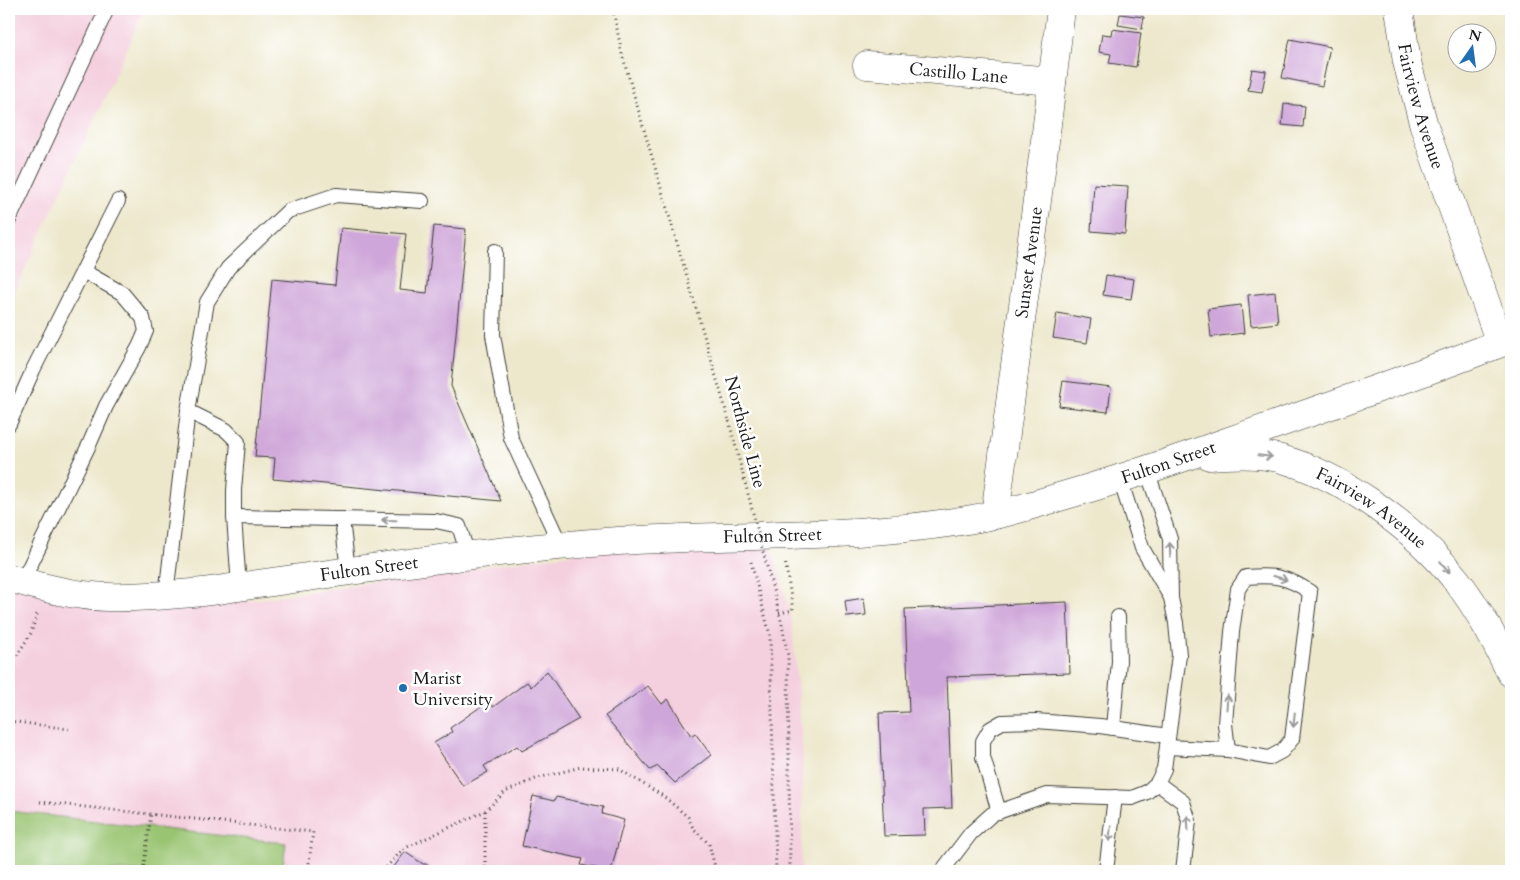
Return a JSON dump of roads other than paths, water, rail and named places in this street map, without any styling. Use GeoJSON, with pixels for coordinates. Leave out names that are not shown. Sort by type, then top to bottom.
{"type":"FeatureCollection","features":[{"type":"Feature","properties":{"kind":"street","name":"Sunset Avenue"},"geometry":{"type":"LineString","coordinates":[[995,515],[1060,9]]}},
{"type":"Feature","properties":{"kind":"street","name":"Fairview Avenue"},"geometry":{"type":"LineString","coordinates":[[1399,9],[1407,62],[1424,126],[1506,341]]}},
{"type":"Feature","properties":{"kind":"street","name":"Castillo Lane"},"geometry":{"type":"LineString","coordinates":[[867,65],[1052,81]]}},
{"type":"Feature","properties":{"kind":"street","name":"Fulton Street"},"geometry":{"type":"LineString","coordinates":[[26,583],[105,597],[166,596],[468,555],[619,541],[885,529],[995,515],[1156,467],[1506,341]]}},
{"type":"Feature","properties":{"kind":"street","name":"Fairview Avenue"},"geometry":{"type":"LineString","coordinates":[[1156,467],[1195,458],[1253,455],[1276,458],[1301,465],[1351,491],[1409,531],[1436,556],[1458,582],[1479,613],[1511,672]]}},
{"type":"Feature","properties":{"kind":"lane"},"geometry":{"type":"LineString","coordinates":[[9,220],[107,9]]}},
{"type":"Feature","properties":{"kind":"lane"},"geometry":{"type":"LineString","coordinates":[[166,596],[188,411],[207,302],[228,268],[288,212],[336,195],[422,201]]}},
{"type":"Feature","properties":{"kind":"lane"},"geometry":{"type":"LineString","coordinates":[[9,424],[33,370],[118,201]]}},
{"type":"Feature","properties":{"kind":"lane"},"geometry":{"type":"LineString","coordinates":[[495,251],[493,335],[511,438],[561,546]]}},
{"type":"Feature","properties":{"kind":"lane"},"geometry":{"type":"LineString","coordinates":[[26,583],[106,406],[140,346],[146,331],[143,318],[122,293],[83,271]]}},
{"type":"Feature","properties":{"kind":"lane"},"geometry":{"type":"LineString","coordinates":[[188,411],[226,430],[238,442],[234,517],[239,587]]}},
{"type":"Feature","properties":{"kind":"lane"},"geometry":{"type":"LineString","coordinates":[[945,871],[945,867],[971,833],[992,814],[1047,795],[1132,798],[1147,792],[1157,783],[1164,769],[1180,654],[1171,598],[1170,539],[1156,467]]}},
{"type":"Feature","properties":{"kind":"lane"},"geometry":{"type":"LineString","coordinates":[[1120,479],[1142,548],[1171,598]]}},
{"type":"Feature","properties":{"kind":"lane"},"geometry":{"type":"LineString","coordinates":[[234,517],[436,521],[459,526],[468,555]]}},
{"type":"Feature","properties":{"kind":"lane"},"geometry":{"type":"LineString","coordinates":[[342,519],[348,571]]}},
{"type":"Feature","properties":{"kind":"lane"},"geometry":{"type":"LineString","coordinates":[[999,812],[983,757],[983,741],[990,729],[1002,722],[1036,721],[1113,728],[1168,741],[1269,758],[1282,751],[1292,739],[1310,592],[1297,583],[1271,575],[1246,576],[1238,589],[1232,632],[1225,724],[1228,750]]}},
{"type":"Feature","properties":{"kind":"lane"},"geometry":{"type":"LineString","coordinates":[[1113,728],[1118,661],[1118,617]]}},
{"type":"Feature","properties":{"kind":"lane"},"geometry":{"type":"LineString","coordinates":[[1157,783],[1183,802],[1189,821],[1184,871]]}},
{"type":"Feature","properties":{"kind":"lane"},"geometry":{"type":"LineString","coordinates":[[1106,871],[1114,797]]}},
{"type":"Feature","properties":{"kind":"place","name":"Marist University"},"geometry":{"type":"Point","coordinates":[403,688]}}]}
